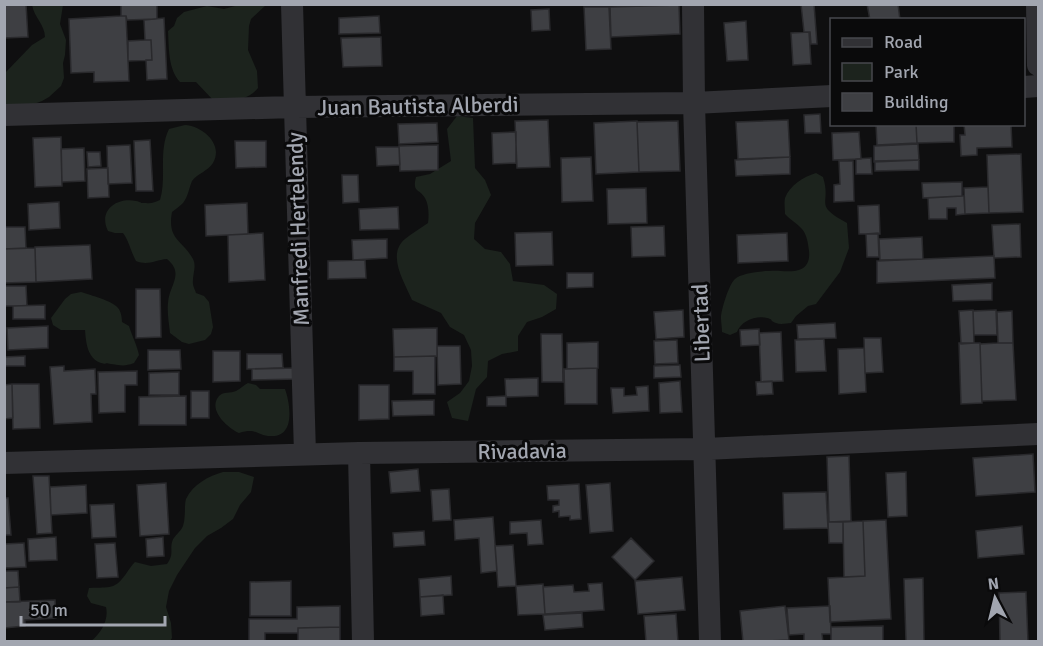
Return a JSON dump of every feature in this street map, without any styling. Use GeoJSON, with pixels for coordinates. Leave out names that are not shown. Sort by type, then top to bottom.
{"type":"FeatureCollection","features":[{"type":"Feature","properties":{"kind":"street","name":"Manfredi Hertelendy"},"geometry":{"type":"LineString","coordinates":[[292,4],[305,454]]}},
{"type":"Feature","properties":{"kind":"street","name":"Libertad"},"geometry":{"type":"LineString","coordinates":[[693,4],[710,642]]}},
{"type":"Feature","properties":{"kind":"street"},"geometry":{"type":"LineString","coordinates":[[1037,4],[1038,65]]}},
{"type":"Feature","properties":{"kind":"street","name":"Juan Bautista Alberdi"},"geometry":{"type":"LineString","coordinates":[[4,115],[295,107],[694,103],[830,96]]}},
{"type":"Feature","properties":{"kind":"street","name":"Rivadavia"},"geometry":{"type":"LineString","coordinates":[[4,463],[305,454],[705,449],[1038,434]]}},
{"type":"Feature","properties":{"kind":"street"},"geometry":{"type":"LineString","coordinates":[[359,453],[363,642]]}},
{"type":"Feature","properties":{"kind":"green space"},"geometry":{"type":"Polygon","coordinates":[[[32,5],[63,5],[60,24],[66,40],[64,78],[61,86],[42,101],[26,107],[5,106],[5,73],[32,45],[45,37],[32,5]]]}},
{"type":"Feature","properties":{"kind":"green space"},"geometry":{"type":"Polygon","coordinates":[[[239,5],[266,5],[251,19],[249,26],[248,50],[257,71],[258,88],[243,98],[213,100],[196,82],[180,82],[176,77],[170,58],[168,31],[184,12],[207,6],[224,9],[239,5]]]}},
{"type":"Feature","properties":{"kind":"green space"},"geometry":{"type":"Polygon","coordinates":[[[457,116],[473,118],[475,168],[485,180],[491,195],[475,223],[474,239],[485,249],[501,252],[510,264],[513,281],[544,285],[557,294],[556,309],[527,322],[518,336],[518,351],[502,354],[488,361],[487,377],[476,389],[468,421],[452,418],[447,402],[460,393],[469,381],[472,366],[471,350],[464,335],[450,327],[441,313],[412,300],[397,261],[397,253],[405,239],[428,223],[427,204],[423,195],[416,188],[416,177],[430,174],[451,161],[447,129],[457,116]]]}},
{"type":"Feature","properties":{"kind":"green space"},"geometry":{"type":"Polygon","coordinates":[[[185,125],[204,132],[210,137],[216,149],[213,163],[192,181],[185,201],[172,212],[171,221],[174,234],[193,259],[195,265],[193,286],[196,293],[204,296],[209,302],[213,327],[211,334],[205,340],[189,344],[170,333],[168,303],[175,280],[175,270],[172,264],[167,259],[148,263],[136,261],[123,233],[108,231],[105,217],[111,207],[122,201],[150,203],[160,200],[166,137],[169,129],[185,125]]]}},
{"type":"Feature","properties":{"kind":"green space"},"geometry":{"type":"Polygon","coordinates":[[[816,173],[823,177],[826,207],[836,217],[847,223],[849,248],[840,272],[816,304],[808,306],[791,323],[778,324],[758,317],[745,322],[737,332],[730,335],[722,332],[722,309],[735,279],[757,272],[797,270],[808,263],[809,251],[806,236],[804,231],[785,214],[785,200],[787,193],[794,185],[816,173]]]}},
{"type":"Feature","properties":{"kind":"green space"},"geometry":{"type":"Polygon","coordinates":[[[81,292],[115,305],[119,309],[122,322],[129,326],[138,351],[139,355],[134,363],[122,365],[96,361],[90,354],[85,330],[61,330],[53,325],[51,318],[65,299],[71,294],[81,292]]]}},
{"type":"Feature","properties":{"kind":"green space"},"geometry":{"type":"Polygon","coordinates":[[[248,383],[260,389],[285,389],[289,418],[288,425],[279,435],[266,436],[253,431],[239,433],[225,423],[217,413],[216,401],[219,396],[236,391],[248,383]]]}},
{"type":"Feature","properties":{"kind":"green space"},"geometry":{"type":"Polygon","coordinates":[[[223,472],[239,472],[254,477],[251,492],[240,505],[233,519],[207,536],[195,548],[177,575],[169,591],[166,607],[171,623],[172,638],[170,641],[91,641],[103,626],[107,612],[106,607],[91,603],[87,596],[89,588],[115,585],[121,581],[135,562],[151,566],[167,564],[173,540],[183,526],[185,502],[189,494],[202,481],[223,472]]]}},
{"type":"Feature","properties":{"kind":"building"},"geometry":{"type":"Polygon","coordinates":[[[4,4],[26,4],[28,37],[4,38],[4,4]]]}},
{"type":"Feature","properties":{"kind":"building"},"geometry":{"type":"Polygon","coordinates":[[[121,4],[157,4],[157,19],[127,20],[126,16],[121,16],[121,4]]]}},
{"type":"Feature","properties":{"kind":"building"},"geometry":{"type":"Polygon","coordinates":[[[801,4],[814,4],[817,44],[811,44],[810,32],[804,32],[801,4]]]}},
{"type":"Feature","properties":{"kind":"building"},"geometry":{"type":"Polygon","coordinates":[[[867,4],[898,4],[900,18],[870,18],[867,4]]]}},
{"type":"Feature","properties":{"kind":"building"},"geometry":{"type":"Polygon","coordinates":[[[679,5],[680,34],[611,37],[610,7],[679,5]]]}},
{"type":"Feature","properties":{"kind":"building"},"geometry":{"type":"Polygon","coordinates":[[[584,7],[609,7],[611,49],[586,50],[584,7]]]}},
{"type":"Feature","properties":{"kind":"building"},"geometry":{"type":"Polygon","coordinates":[[[549,9],[550,30],[532,31],[531,10],[549,9]]]}},
{"type":"Feature","properties":{"kind":"building"},"geometry":{"type":"Polygon","coordinates":[[[126,16],[129,81],[94,82],[94,72],[71,73],[69,19],[126,16]]]}},
{"type":"Feature","properties":{"kind":"building"},"geometry":{"type":"Polygon","coordinates":[[[379,16],[380,33],[339,34],[339,18],[379,16]]]}},
{"type":"Feature","properties":{"kind":"building"},"geometry":{"type":"Polygon","coordinates":[[[164,18],[167,79],[147,80],[146,60],[152,60],[151,40],[145,40],[144,20],[164,18]]]}},
{"type":"Feature","properties":{"kind":"building"},"geometry":{"type":"Polygon","coordinates":[[[746,21],[748,60],[727,61],[724,23],[746,21]]]}},
{"type":"Feature","properties":{"kind":"building"},"geometry":{"type":"Polygon","coordinates":[[[809,32],[811,64],[793,65],[791,33],[809,32]]]}},
{"type":"Feature","properties":{"kind":"building"},"geometry":{"type":"Polygon","coordinates":[[[381,37],[382,66],[343,67],[341,38],[381,37]]]}},
{"type":"Feature","properties":{"kind":"building"},"geometry":{"type":"Polygon","coordinates":[[[151,40],[152,60],[128,61],[128,41],[151,40]]]}},
{"type":"Feature","properties":{"kind":"building"},"geometry":{"type":"Polygon","coordinates":[[[820,114],[821,133],[805,133],[804,115],[820,114]]]}},
{"type":"Feature","properties":{"kind":"building"},"geometry":{"type":"Polygon","coordinates":[[[548,120],[550,167],[517,168],[515,121],[548,120]]]}},
{"type":"Feature","properties":{"kind":"building"},"geometry":{"type":"Polygon","coordinates":[[[788,120],[790,157],[738,159],[736,122],[788,120]]]}},
{"type":"Feature","properties":{"kind":"building"},"geometry":{"type":"Polygon","coordinates":[[[637,121],[639,172],[596,174],[594,123],[637,121]]]}},
{"type":"Feature","properties":{"kind":"building"},"geometry":{"type":"Polygon","coordinates":[[[678,121],[680,171],[639,172],[637,122],[678,121]]]}},
{"type":"Feature","properties":{"kind":"building"},"geometry":{"type":"Polygon","coordinates":[[[437,123],[438,142],[399,144],[398,124],[437,123]]]}},
{"type":"Feature","properties":{"kind":"building"},"geometry":{"type":"Polygon","coordinates":[[[876,126],[916,126],[917,143],[877,145],[876,126]]]}},
{"type":"Feature","properties":{"kind":"building"},"geometry":{"type":"Polygon","coordinates":[[[916,126],[954,126],[954,142],[917,143],[916,126]]]}},
{"type":"Feature","properties":{"kind":"building"},"geometry":{"type":"Polygon","coordinates":[[[964,126],[1011,126],[1012,147],[977,148],[977,155],[961,156],[960,135],[965,135],[964,126]]]}},
{"type":"Feature","properties":{"kind":"building"},"geometry":{"type":"Polygon","coordinates":[[[516,132],[516,163],[493,164],[492,133],[516,132]]]}},
{"type":"Feature","properties":{"kind":"building"},"geometry":{"type":"Polygon","coordinates":[[[859,132],[861,159],[833,160],[832,133],[859,132]]]}},
{"type":"Feature","properties":{"kind":"building"},"geometry":{"type":"Polygon","coordinates":[[[61,137],[62,186],[35,187],[33,138],[61,137]]]}},
{"type":"Feature","properties":{"kind":"building"},"geometry":{"type":"Polygon","coordinates":[[[150,140],[153,191],[136,191],[134,141],[150,140]]]}},
{"type":"Feature","properties":{"kind":"building"},"geometry":{"type":"Polygon","coordinates":[[[235,141],[266,141],[266,167],[236,168],[235,141]]]}},
{"type":"Feature","properties":{"kind":"building"},"geometry":{"type":"Polygon","coordinates":[[[918,144],[919,160],[874,162],[874,146],[918,144]]]}},
{"type":"Feature","properties":{"kind":"building"},"geometry":{"type":"Polygon","coordinates":[[[130,145],[132,183],[108,184],[107,146],[130,145]]]}},
{"type":"Feature","properties":{"kind":"building"},"geometry":{"type":"Polygon","coordinates":[[[438,145],[438,170],[400,171],[399,146],[438,145]]]}},
{"type":"Feature","properties":{"kind":"building"},"geometry":{"type":"Polygon","coordinates":[[[376,147],[399,147],[400,165],[377,166],[376,147]]]}},
{"type":"Feature","properties":{"kind":"building"},"geometry":{"type":"Polygon","coordinates":[[[84,148],[85,181],[62,182],[61,149],[84,148]]]}},
{"type":"Feature","properties":{"kind":"building"},"geometry":{"type":"Polygon","coordinates":[[[87,152],[100,152],[101,166],[88,167],[87,152]]]}},
{"type":"Feature","properties":{"kind":"building"},"geometry":{"type":"Polygon","coordinates":[[[1021,154],[1023,212],[989,213],[987,155],[1021,154]]]}},
{"type":"Feature","properties":{"kind":"building"},"geometry":{"type":"Polygon","coordinates":[[[591,157],[593,201],[562,202],[561,158],[591,157]]]}},
{"type":"Feature","properties":{"kind":"building"},"geometry":{"type":"Polygon","coordinates":[[[790,157],[790,174],[736,176],[735,160],[790,157]]]}},
{"type":"Feature","properties":{"kind":"building"},"geometry":{"type":"Polygon","coordinates":[[[871,158],[872,174],[856,174],[856,159],[871,158]]]}},
{"type":"Feature","properties":{"kind":"building"},"geometry":{"type":"Polygon","coordinates":[[[919,160],[919,170],[875,171],[875,161],[919,160]]]}},
{"type":"Feature","properties":{"kind":"building"},"geometry":{"type":"Polygon","coordinates":[[[839,161],[853,161],[854,201],[834,202],[834,185],[840,184],[839,161]]]}},
{"type":"Feature","properties":{"kind":"building"},"geometry":{"type":"Polygon","coordinates":[[[108,168],[109,197],[88,198],[87,169],[108,168]]]}},
{"type":"Feature","properties":{"kind":"building"},"geometry":{"type":"Polygon","coordinates":[[[342,175],[358,175],[359,202],[343,203],[342,175]]]}},
{"type":"Feature","properties":{"kind":"building"},"geometry":{"type":"Polygon","coordinates":[[[962,182],[962,196],[923,198],[922,183],[962,182]]]}},
{"type":"Feature","properties":{"kind":"building"},"geometry":{"type":"Polygon","coordinates":[[[988,187],[989,213],[965,214],[964,188],[988,187]]]}},
{"type":"Feature","properties":{"kind":"building"},"geometry":{"type":"Polygon","coordinates":[[[646,188],[647,223],[608,224],[607,189],[646,188]]]}},
{"type":"Feature","properties":{"kind":"building"},"geometry":{"type":"Polygon","coordinates":[[[964,196],[965,214],[956,215],[956,208],[947,208],[947,219],[929,219],[928,198],[964,196]]]}},
{"type":"Feature","properties":{"kind":"building"},"geometry":{"type":"Polygon","coordinates":[[[59,202],[60,228],[29,230],[28,204],[59,202]]]}},
{"type":"Feature","properties":{"kind":"building"},"geometry":{"type":"Polygon","coordinates":[[[247,203],[248,234],[206,236],[205,205],[247,203]]]}},
{"type":"Feature","properties":{"kind":"building"},"geometry":{"type":"Polygon","coordinates":[[[879,205],[880,234],[859,234],[858,206],[879,205]]]}},
{"type":"Feature","properties":{"kind":"building"},"geometry":{"type":"Polygon","coordinates":[[[398,207],[399,229],[360,230],[359,209],[398,207]]]}},
{"type":"Feature","properties":{"kind":"building"},"geometry":{"type":"Polygon","coordinates":[[[1020,224],[1021,257],[994,258],[992,225],[1020,224]]]}},
{"type":"Feature","properties":{"kind":"building"},"geometry":{"type":"Polygon","coordinates":[[[664,226],[665,256],[632,257],[631,227],[664,226]]]}},
{"type":"Feature","properties":{"kind":"building"},"geometry":{"type":"Polygon","coordinates":[[[4,227],[25,227],[26,248],[4,249],[4,227]]]}},
{"type":"Feature","properties":{"kind":"building"},"geometry":{"type":"Polygon","coordinates":[[[552,232],[553,265],[516,266],[515,233],[552,232]]]}},
{"type":"Feature","properties":{"kind":"building"},"geometry":{"type":"Polygon","coordinates":[[[263,233],[265,280],[229,282],[228,235],[263,233]]]}},
{"type":"Feature","properties":{"kind":"building"},"geometry":{"type":"Polygon","coordinates":[[[787,233],[788,261],[738,263],[737,235],[787,233]]]}},
{"type":"Feature","properties":{"kind":"building"},"geometry":{"type":"Polygon","coordinates":[[[878,233],[879,257],[867,257],[866,234],[878,233]]]}},
{"type":"Feature","properties":{"kind":"building"},"geometry":{"type":"Polygon","coordinates":[[[922,237],[923,259],[880,260],[879,239],[922,237]]]}},
{"type":"Feature","properties":{"kind":"building"},"geometry":{"type":"Polygon","coordinates":[[[387,239],[387,258],[353,260],[352,240],[387,239]]]}},
{"type":"Feature","properties":{"kind":"building"},"geometry":{"type":"Polygon","coordinates":[[[90,245],[92,279],[36,282],[35,247],[90,245]]]}},
{"type":"Feature","properties":{"kind":"building"},"geometry":{"type":"Polygon","coordinates":[[[35,248],[36,282],[4,283],[4,249],[35,248]]]}},
{"type":"Feature","properties":{"kind":"building"},"geometry":{"type":"Polygon","coordinates":[[[994,256],[995,278],[877,283],[877,261],[994,256]]]}},
{"type":"Feature","properties":{"kind":"building"},"geometry":{"type":"Polygon","coordinates":[[[365,260],[366,278],[328,279],[328,261],[365,260]]]}},
{"type":"Feature","properties":{"kind":"building"},"geometry":{"type":"Polygon","coordinates":[[[567,273],[593,273],[593,287],[567,288],[567,273]]]}},
{"type":"Feature","properties":{"kind":"building"},"geometry":{"type":"Polygon","coordinates":[[[992,283],[992,300],[953,301],[952,285],[992,283]]]}},
{"type":"Feature","properties":{"kind":"building"},"geometry":{"type":"Polygon","coordinates":[[[4,286],[26,286],[27,306],[4,306],[4,286]]]}},
{"type":"Feature","properties":{"kind":"building"},"geometry":{"type":"Polygon","coordinates":[[[136,289],[160,289],[161,337],[136,338],[136,289]]]}},
{"type":"Feature","properties":{"kind":"building"},"geometry":{"type":"Polygon","coordinates":[[[45,305],[45,319],[13,319],[13,306],[45,305]]]}},
{"type":"Feature","properties":{"kind":"building"},"geometry":{"type":"Polygon","coordinates":[[[683,310],[684,337],[656,339],[654,312],[683,310]]]}},
{"type":"Feature","properties":{"kind":"building"},"geometry":{"type":"Polygon","coordinates":[[[973,310],[974,343],[961,344],[959,311],[973,310]]]}},
{"type":"Feature","properties":{"kind":"building"},"geometry":{"type":"Polygon","coordinates":[[[996,310],[997,335],[974,335],[973,311],[996,310]]]}},
{"type":"Feature","properties":{"kind":"building"},"geometry":{"type":"Polygon","coordinates":[[[1012,311],[1013,343],[998,343],[997,312],[1012,311]]]}},
{"type":"Feature","properties":{"kind":"building"},"geometry":{"type":"Polygon","coordinates":[[[835,323],[836,338],[798,339],[797,325],[835,323]]]}},
{"type":"Feature","properties":{"kind":"building"},"geometry":{"type":"Polygon","coordinates":[[[48,326],[48,348],[8,350],[7,328],[48,326]]]}},
{"type":"Feature","properties":{"kind":"building"},"geometry":{"type":"Polygon","coordinates":[[[437,328],[437,356],[394,357],[393,329],[437,328]]]}},
{"type":"Feature","properties":{"kind":"building"},"geometry":{"type":"Polygon","coordinates":[[[759,329],[760,345],[741,346],[740,330],[759,329]]]}},
{"type":"Feature","properties":{"kind":"building"},"geometry":{"type":"Polygon","coordinates":[[[781,332],[783,381],[761,382],[759,333],[781,332]]]}},
{"type":"Feature","properties":{"kind":"building"},"geometry":{"type":"Polygon","coordinates":[[[541,334],[562,334],[563,382],[542,382],[541,334]]]}},
{"type":"Feature","properties":{"kind":"building"},"geometry":{"type":"Polygon","coordinates":[[[864,338],[881,338],[883,372],[865,373],[864,338]]]}},
{"type":"Feature","properties":{"kind":"building"},"geometry":{"type":"Polygon","coordinates":[[[824,339],[826,371],[796,372],[795,340],[824,339]]]}},
{"type":"Feature","properties":{"kind":"building"},"geometry":{"type":"Polygon","coordinates":[[[677,340],[678,363],[655,364],[654,341],[677,340]]]}},
{"type":"Feature","properties":{"kind":"building"},"geometry":{"type":"Polygon","coordinates":[[[598,342],[598,368],[567,369],[567,343],[598,342]]]}},
{"type":"Feature","properties":{"kind":"building"},"geometry":{"type":"Polygon","coordinates":[[[959,343],[980,343],[982,403],[961,404],[959,343]]]}},
{"type":"Feature","properties":{"kind":"building"},"geometry":{"type":"Polygon","coordinates":[[[1013,343],[1016,400],[982,401],[980,344],[1013,343]]]}},
{"type":"Feature","properties":{"kind":"building"},"geometry":{"type":"Polygon","coordinates":[[[437,346],[460,346],[461,384],[438,385],[437,346]]]}},
{"type":"Feature","properties":{"kind":"building"},"geometry":{"type":"Polygon","coordinates":[[[864,348],[866,392],[839,394],[838,349],[864,348]]]}},
{"type":"Feature","properties":{"kind":"building"},"geometry":{"type":"Polygon","coordinates":[[[148,350],[180,350],[181,369],[148,370],[148,350]]]}},
{"type":"Feature","properties":{"kind":"building"},"geometry":{"type":"Polygon","coordinates":[[[213,351],[240,351],[240,381],[213,382],[213,351]]]}},
{"type":"Feature","properties":{"kind":"building"},"geometry":{"type":"Polygon","coordinates":[[[247,354],[282,354],[283,368],[247,369],[247,354]]]}},
{"type":"Feature","properties":{"kind":"building"},"geometry":{"type":"Polygon","coordinates":[[[25,356],[25,366],[4,366],[4,357],[25,356]]]}},
{"type":"Feature","properties":{"kind":"building"},"geometry":{"type":"Polygon","coordinates":[[[435,356],[435,394],[413,394],[413,371],[394,371],[394,357],[435,356]]]}},
{"type":"Feature","properties":{"kind":"building"},"geometry":{"type":"Polygon","coordinates":[[[680,365],[681,377],[654,378],[654,366],[680,365]]]}},
{"type":"Feature","properties":{"kind":"building"},"geometry":{"type":"Polygon","coordinates":[[[64,366],[64,371],[95,369],[96,394],[91,394],[92,422],[54,424],[50,367],[64,366]]]}},
{"type":"Feature","properties":{"kind":"building"},"geometry":{"type":"Polygon","coordinates":[[[297,368],[297,379],[252,380],[252,369],[297,368]]]}},
{"type":"Feature","properties":{"kind":"building"},"geometry":{"type":"Polygon","coordinates":[[[597,368],[597,404],[565,404],[564,369],[597,368]]]}},
{"type":"Feature","properties":{"kind":"building"},"geometry":{"type":"Polygon","coordinates":[[[137,371],[137,385],[125,385],[125,412],[99,413],[98,372],[137,371]]]}},
{"type":"Feature","properties":{"kind":"building"},"geometry":{"type":"Polygon","coordinates":[[[179,372],[179,395],[149,395],[149,373],[179,372]]]}},
{"type":"Feature","properties":{"kind":"building"},"geometry":{"type":"Polygon","coordinates":[[[538,378],[538,396],[506,397],[505,379],[538,378]]]}},
{"type":"Feature","properties":{"kind":"building"},"geometry":{"type":"Polygon","coordinates":[[[680,381],[682,412],[660,413],[659,383],[680,381]]]}},
{"type":"Feature","properties":{"kind":"building"},"geometry":{"type":"Polygon","coordinates":[[[772,381],[773,394],[757,395],[756,382],[772,381]]]}},
{"type":"Feature","properties":{"kind":"building"},"geometry":{"type":"Polygon","coordinates":[[[12,384],[39,384],[40,428],[13,429],[12,384]]]}},
{"type":"Feature","properties":{"kind":"building"},"geometry":{"type":"Polygon","coordinates":[[[12,384],[13,418],[4,419],[4,385],[12,384]]]}},
{"type":"Feature","properties":{"kind":"building"},"geometry":{"type":"Polygon","coordinates":[[[359,385],[389,385],[389,419],[359,420],[359,385]]]}},
{"type":"Feature","properties":{"kind":"building"},"geometry":{"type":"Polygon","coordinates":[[[648,386],[649,411],[613,413],[611,388],[624,388],[624,396],[637,395],[636,387],[648,386]]]}},
{"type":"Feature","properties":{"kind":"building"},"geometry":{"type":"Polygon","coordinates":[[[191,391],[209,391],[209,418],[191,418],[191,391]]]}},
{"type":"Feature","properties":{"kind":"building"},"geometry":{"type":"Polygon","coordinates":[[[186,396],[186,425],[139,425],[139,397],[186,396]]]}},
{"type":"Feature","properties":{"kind":"building"},"geometry":{"type":"Polygon","coordinates":[[[506,396],[506,406],[487,406],[487,397],[506,396]]]}},
{"type":"Feature","properties":{"kind":"building"},"geometry":{"type":"Polygon","coordinates":[[[434,400],[434,415],[393,416],[392,401],[434,400]]]}},
{"type":"Feature","properties":{"kind":"building"},"geometry":{"type":"Polygon","coordinates":[[[1033,454],[1035,492],[976,496],[973,458],[1033,454]]]}},
{"type":"Feature","properties":{"kind":"building"},"geometry":{"type":"Polygon","coordinates":[[[849,456],[851,521],[829,522],[827,457],[849,456]]]}},
{"type":"Feature","properties":{"kind":"building"},"geometry":{"type":"Polygon","coordinates":[[[418,469],[420,491],[391,493],[389,472],[418,469]]]}},
{"type":"Feature","properties":{"kind":"building"},"geometry":{"type":"Polygon","coordinates":[[[906,472],[907,516],[888,517],[886,473],[906,472]]]}},
{"type":"Feature","properties":{"kind":"building"},"geometry":{"type":"Polygon","coordinates":[[[33,476],[49,476],[52,533],[37,534],[33,476]]]}},
{"type":"Feature","properties":{"kind":"building"},"geometry":{"type":"Polygon","coordinates":[[[166,483],[169,534],[140,536],[137,485],[166,483]]]}},
{"type":"Feature","properties":{"kind":"building"},"geometry":{"type":"Polygon","coordinates":[[[610,483],[613,531],[590,533],[586,485],[610,483]]]}},
{"type":"Feature","properties":{"kind":"building"},"geometry":{"type":"Polygon","coordinates":[[[579,484],[581,519],[570,520],[570,516],[559,517],[559,511],[553,512],[553,506],[559,505],[559,500],[548,500],[547,486],[579,484]]]}},
{"type":"Feature","properties":{"kind":"building"},"geometry":{"type":"Polygon","coordinates":[[[86,485],[87,513],[51,515],[50,487],[86,485]]]}},
{"type":"Feature","properties":{"kind":"building"},"geometry":{"type":"Polygon","coordinates":[[[449,489],[451,520],[433,521],[431,490],[449,489]]]}},
{"type":"Feature","properties":{"kind":"building"},"geometry":{"type":"Polygon","coordinates":[[[826,492],[828,528],[784,529],[783,493],[826,492]]]}},
{"type":"Feature","properties":{"kind":"building"},"geometry":{"type":"Polygon","coordinates":[[[4,498],[8,498],[11,535],[4,535],[4,498]]]}},
{"type":"Feature","properties":{"kind":"building"},"geometry":{"type":"Polygon","coordinates":[[[114,504],[116,537],[92,538],[90,505],[114,504]]]}},
{"type":"Feature","properties":{"kind":"building"},"geometry":{"type":"Polygon","coordinates":[[[493,517],[497,571],[481,573],[479,538],[455,540],[454,520],[493,517]]]}},
{"type":"Feature","properties":{"kind":"building"},"geometry":{"type":"Polygon","coordinates":[[[541,520],[543,544],[528,545],[527,533],[510,534],[510,522],[541,520]]]}},
{"type":"Feature","properties":{"kind":"building"},"geometry":{"type":"Polygon","coordinates":[[[886,520],[891,619],[830,622],[828,578],[865,576],[863,521],[886,520]]]}},
{"type":"Feature","properties":{"kind":"building"},"geometry":{"type":"Polygon","coordinates":[[[863,521],[865,576],[844,577],[843,522],[863,521]]]}},
{"type":"Feature","properties":{"kind":"building"},"geometry":{"type":"Polygon","coordinates":[[[828,522],[843,522],[843,543],[829,543],[828,522]]]}},
{"type":"Feature","properties":{"kind":"building"},"geometry":{"type":"Polygon","coordinates":[[[1022,526],[1024,554],[978,558],[976,531],[1022,526]]]}},
{"type":"Feature","properties":{"kind":"building"},"geometry":{"type":"Polygon","coordinates":[[[424,531],[425,545],[394,547],[393,533],[424,531]]]}},
{"type":"Feature","properties":{"kind":"building"},"geometry":{"type":"Polygon","coordinates":[[[56,537],[57,560],[29,561],[28,539],[56,537]]]}},
{"type":"Feature","properties":{"kind":"building"},"geometry":{"type":"Polygon","coordinates":[[[163,537],[164,556],[147,557],[146,539],[163,537]]]}},
{"type":"Feature","properties":{"kind":"building"},"geometry":{"type":"Polygon","coordinates":[[[631,538],[654,561],[635,580],[612,557],[631,538]]]}},
{"type":"Feature","properties":{"kind":"building"},"geometry":{"type":"Polygon","coordinates":[[[24,543],[26,567],[4,568],[4,544],[24,543]]]}},
{"type":"Feature","properties":{"kind":"building"},"geometry":{"type":"Polygon","coordinates":[[[115,543],[118,577],[97,578],[95,544],[115,543]]]}},
{"type":"Feature","properties":{"kind":"building"},"geometry":{"type":"Polygon","coordinates":[[[513,545],[516,586],[498,587],[495,546],[513,545]]]}},
{"type":"Feature","properties":{"kind":"building"},"geometry":{"type":"Polygon","coordinates":[[[4,571],[18,571],[19,587],[4,588],[4,571]]]}},
{"type":"Feature","properties":{"kind":"building"},"geometry":{"type":"Polygon","coordinates":[[[451,576],[452,595],[420,597],[419,579],[451,576]]]}},
{"type":"Feature","properties":{"kind":"building"},"geometry":{"type":"Polygon","coordinates":[[[682,577],[685,610],[638,614],[635,581],[682,577]]]}},
{"type":"Feature","properties":{"kind":"building"},"geometry":{"type":"Polygon","coordinates":[[[923,578],[924,642],[906,642],[904,579],[923,578]]]}},
{"type":"Feature","properties":{"kind":"building"},"geometry":{"type":"Polygon","coordinates":[[[291,581],[291,616],[250,616],[250,582],[291,581]]]}},
{"type":"Feature","properties":{"kind":"building"},"geometry":{"type":"Polygon","coordinates":[[[602,583],[604,610],[545,614],[543,587],[573,585],[574,592],[589,591],[588,584],[602,583]]]}},
{"type":"Feature","properties":{"kind":"building"},"geometry":{"type":"Polygon","coordinates":[[[543,584],[545,614],[518,615],[516,586],[543,584]]]}},
{"type":"Feature","properties":{"kind":"building"},"geometry":{"type":"Polygon","coordinates":[[[19,587],[20,602],[4,602],[4,588],[19,587]]]}},
{"type":"Feature","properties":{"kind":"building"},"geometry":{"type":"Polygon","coordinates":[[[1026,592],[1028,642],[1000,642],[999,593],[1026,592]]]}},
{"type":"Feature","properties":{"kind":"building"},"geometry":{"type":"Polygon","coordinates":[[[443,595],[444,614],[421,616],[420,597],[443,595]]]}},
{"type":"Feature","properties":{"kind":"building"},"geometry":{"type":"Polygon","coordinates":[[[55,600],[56,618],[25,620],[25,626],[4,628],[4,602],[55,600]]]}},
{"type":"Feature","properties":{"kind":"building"},"geometry":{"type":"Polygon","coordinates":[[[340,606],[340,627],[298,628],[298,633],[265,633],[265,642],[249,642],[249,619],[297,619],[297,607],[340,606]]]}},
{"type":"Feature","properties":{"kind":"building"},"geometry":{"type":"Polygon","coordinates":[[[785,606],[789,640],[743,642],[740,611],[785,606]]]}},
{"type":"Feature","properties":{"kind":"building"},"geometry":{"type":"Polygon","coordinates":[[[830,606],[831,634],[822,634],[823,642],[804,642],[804,634],[789,635],[787,608],[830,606]]]}},
{"type":"Feature","properties":{"kind":"building"},"geometry":{"type":"Polygon","coordinates":[[[582,613],[583,627],[545,630],[543,615],[582,613]]]}},
{"type":"Feature","properties":{"kind":"building"},"geometry":{"type":"Polygon","coordinates":[[[676,614],[678,642],[646,642],[644,616],[676,614]]]}},
{"type":"Feature","properties":{"kind":"building"},"geometry":{"type":"Polygon","coordinates":[[[883,626],[883,642],[831,642],[831,627],[883,626]]]}},
{"type":"Feature","properties":{"kind":"building"},"geometry":{"type":"Polygon","coordinates":[[[340,627],[340,642],[298,642],[298,628],[340,627]]]}}]}
